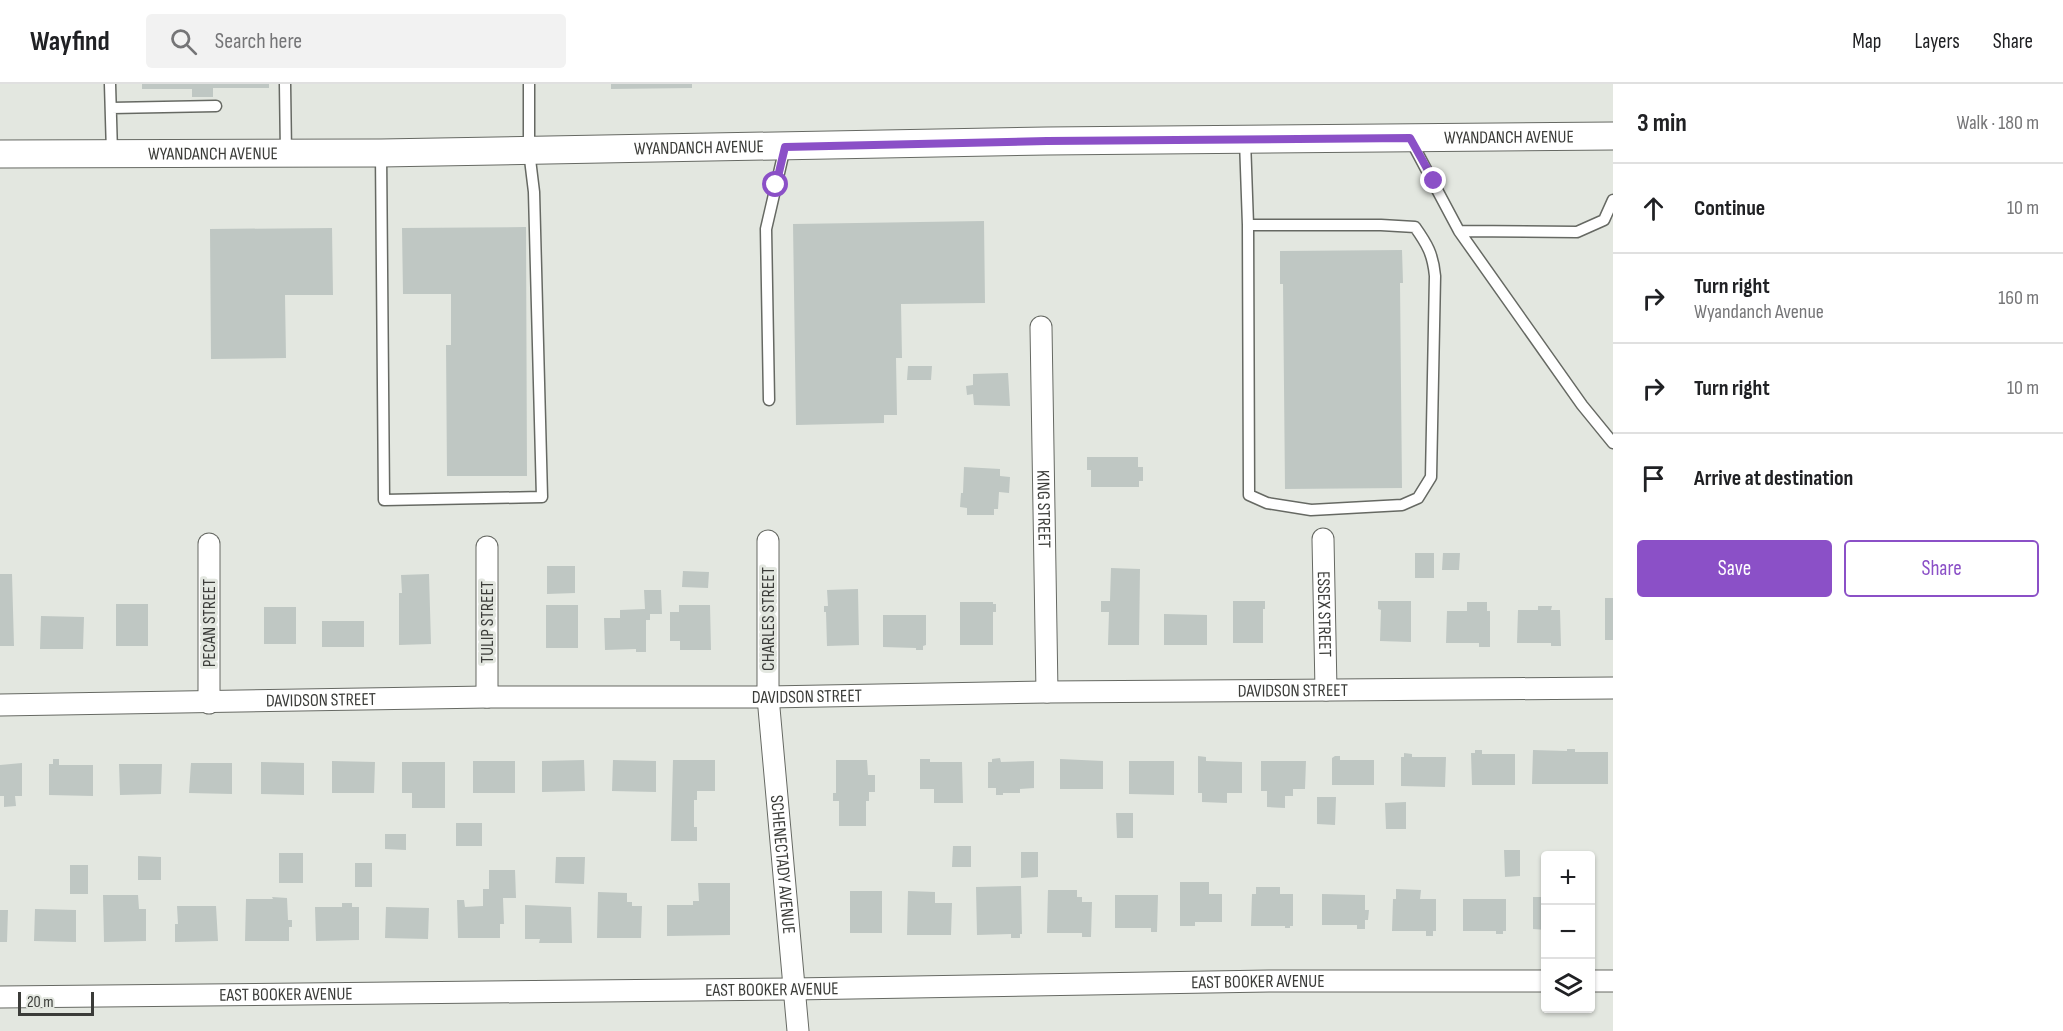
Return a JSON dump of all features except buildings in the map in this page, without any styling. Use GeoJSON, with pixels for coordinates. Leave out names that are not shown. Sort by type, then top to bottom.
{"type":"FeatureCollection","features":[{"type":"Feature","properties":{"kind":"street","name":"WYANDANCH AVENUE"},"geometry":{"type":"LineString","coordinates":[[0,154],[381,153],[1613,136]]}},
{"type":"Feature","properties":{"kind":"street","name":"KING STREET"},"geometry":{"type":"LineString","coordinates":[[1041,327],[1047,692]]}},
{"type":"Feature","properties":{"kind":"street","name":"ESSEX STREET"},"geometry":{"type":"LineString","coordinates":[[1323,539],[1326,690]]}},
{"type":"Feature","properties":{"kind":"street","name":"CHARLES STREET"},"geometry":{"type":"LineString","coordinates":[[768,541],[768,697]]}},
{"type":"Feature","properties":{"kind":"street","name":"PECAN STREET"},"geometry":{"type":"LineString","coordinates":[[209,544],[209,703]]}},
{"type":"Feature","properties":{"kind":"street","name":"TULIP STREET"},"geometry":{"type":"LineString","coordinates":[[487,547],[487,697]]}},
{"type":"Feature","properties":{"kind":"street","name":"DAVIDSON STREET"},"geometry":{"type":"LineString","coordinates":[[0,705],[487,697],[768,697],[1047,692],[1613,688]]}},
{"type":"Feature","properties":{"kind":"street","name":"SCHENECTADY AVENUE"},"geometry":{"type":"LineString","coordinates":[[768,697],[798,1031]]}},
{"type":"Feature","properties":{"kind":"street","name":"EAST BOOKER AVENUE"},"geometry":{"type":"LineString","coordinates":[[0,997],[793,989],[1269,981],[1541,981]]}},
{"type":"Feature","properties":{"kind":"street"},"geometry":{"type":"LineString","coordinates":[[1595,981],[1613,981]]}},
{"type":"Feature","properties":{"kind":"lane"},"geometry":{"type":"LineString","coordinates":[[110,84],[112,153]]}},
{"type":"Feature","properties":{"kind":"lane"},"geometry":{"type":"LineString","coordinates":[[285,84],[286,153]]}},
{"type":"Feature","properties":{"kind":"lane"},"geometry":{"type":"LineString","coordinates":[[381,153],[384,500],[542,497],[534,192],[529,151],[530,84]]}},
{"type":"Feature","properties":{"kind":"lane"},"geometry":{"type":"LineString","coordinates":[[111,108],[216,106]]}},
{"type":"Feature","properties":{"kind":"lane"},"geometry":{"type":"LineString","coordinates":[[1410,138],[1459,231],[1581,405],[1613,443]]}},
{"type":"Feature","properties":{"kind":"lane"},"geometry":{"type":"LineString","coordinates":[[1245,140],[1248,225],[1249,495],[1267,503],[1311,510],[1402,505],[1418,498],[1431,477],[1435,276],[1433,258],[1425,242],[1414,227],[1248,225]]}},
{"type":"Feature","properties":{"kind":"lane"},"geometry":{"type":"LineString","coordinates":[[769,400],[766,229],[785,147]]}},
{"type":"Feature","properties":{"kind":"lane"},"geometry":{"type":"LineString","coordinates":[[1459,231],[1577,232],[1604,220],[1613,200]]}},
{"type":"Feature","properties":{"kind":"route"},"geometry":{"type":"LineString","coordinates":[[776,185],[785,147],[1047,141],[1410,138],[1434,181]]}}]}
